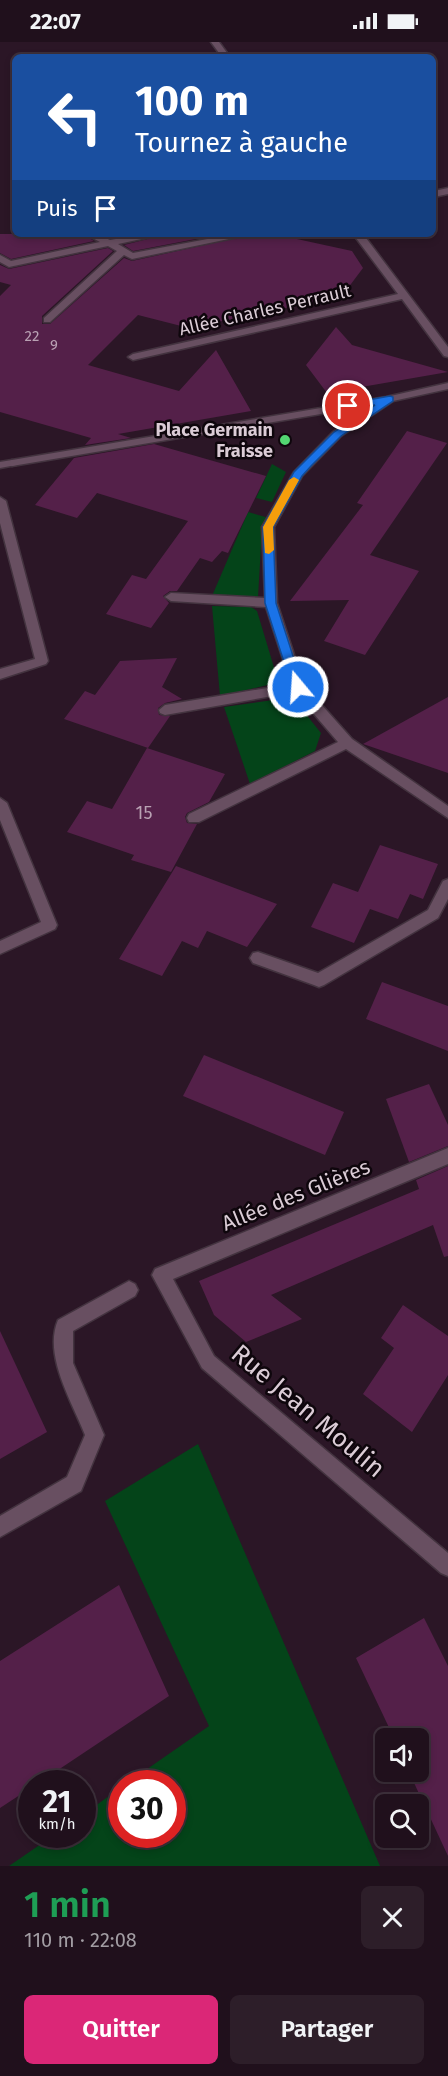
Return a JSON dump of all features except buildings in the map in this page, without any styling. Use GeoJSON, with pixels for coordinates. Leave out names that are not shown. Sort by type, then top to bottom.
{"type":"FeatureCollection","features":[{"type":"Feature","properties":{"kind":"street"},"geometry":{"type":"LineString","coordinates":[[96,237],[132,256],[223,237]]}},
{"type":"Feature","properties":{"kind":"street"},"geometry":{"type":"LineString","coordinates":[[0,258],[9,264],[143,237]]}},
{"type":"Feature","properties":{"kind":"street"},"geometry":{"type":"LineString","coordinates":[[360,237],[448,354]]}},
{"type":"Feature","properties":{"kind":"street"},"geometry":{"type":"LineString","coordinates":[[47,320],[123,251]]}},
{"type":"Feature","properties":{"kind":"street","name":"Allée Charles Perrault"},"geometry":{"type":"LineString","coordinates":[[133,357],[404,296]]}},
{"type":"Feature","properties":{"kind":"street"},"geometry":{"type":"LineString","coordinates":[[6,464],[390,399],[448,386]]}},
{"type":"Feature","properties":{"kind":"street"},"geometry":{"type":"LineString","coordinates":[[390,399],[337,434],[298,474],[268,527],[271,603],[298,687],[347,743],[448,813]]}},
{"type":"Feature","properties":{"kind":"street"},"geometry":{"type":"LineString","coordinates":[[0,501],[42,661],[0,674]]}},
{"type":"Feature","properties":{"kind":"street"},"geometry":{"type":"LineString","coordinates":[[171,597],[271,603]]}},
{"type":"Feature","properties":{"kind":"street"},"geometry":{"type":"LineString","coordinates":[[165,710],[298,687]]}},
{"type":"Feature","properties":{"kind":"street"},"geometry":{"type":"LineString","coordinates":[[194,818],[347,743]]}},
{"type":"Feature","properties":{"kind":"street"},"geometry":{"type":"LineString","coordinates":[[0,803],[50,925],[0,948]]}},
{"type":"Feature","properties":{"kind":"street"},"geometry":{"type":"LineString","coordinates":[[258,958],[319,980],[433,914],[448,885]]}},
{"type":"Feature","properties":{"kind":"street","name":"Allée des Glières"},"geometry":{"type":"LineString","coordinates":[[161,1275],[448,1156]]}},
{"type":"Feature","properties":{"kind":"street","name":"Rue Jean Moulin"},"geometry":{"type":"LineString","coordinates":[[161,1275],[207,1362],[448,1566]]}},
{"type":"Feature","properties":{"kind":"street"},"geometry":{"type":"LineString","coordinates":[[0,1527],[74,1484],[95,1435],[64,1363],[64,1326],[129,1290]]}},
{"type":"Feature","properties":{"kind":"green space"},"geometry":{"type":"Polygon","coordinates":[[[272,464],[286,472],[272,502],[256,498],[272,464]]]}},
{"type":"Feature","properties":{"kind":"green space"},"geometry":{"type":"Polygon","coordinates":[[[248,512],[269,518],[261,546],[258,597],[212,596],[248,512]]]}},
{"type":"Feature","properties":{"kind":"green space"},"geometry":{"type":"Polygon","coordinates":[[[212,606],[251,607],[257,611],[276,674],[268,685],[220,696],[212,606]]]}},
{"type":"Feature","properties":{"kind":"green space"},"geometry":{"type":"Polygon","coordinates":[[[280,699],[297,703],[321,733],[315,751],[250,784],[224,707],[280,699]]]}},
{"type":"Feature","properties":{"kind":"green space"},"geometry":{"type":"Polygon","coordinates":[[[198,1444],[380,1866],[9,1866],[35,1848],[96,1848],[96,1805],[108,1797],[108,1848],[186,1848],[186,1770],[146,1770],[209,1726],[105,1501],[198,1444]]]}},
{"type":"Feature","properties":{"kind":"slow traffic"},"geometry":{"type":"LineString","coordinates":[[269,550],[268,527],[294,480]]}},
{"type":"Feature","properties":{"kind":"place","name":"Place Germain Fraisse"},"geometry":{"type":"Point","coordinates":[285,440]}},
{"type":"Feature","properties":{"kind":"route"},"geometry":{"type":"LineString","coordinates":[[298,687],[271,603],[268,527],[298,474],[307,464],[337,434],[390,399],[348,406]]}}]}
